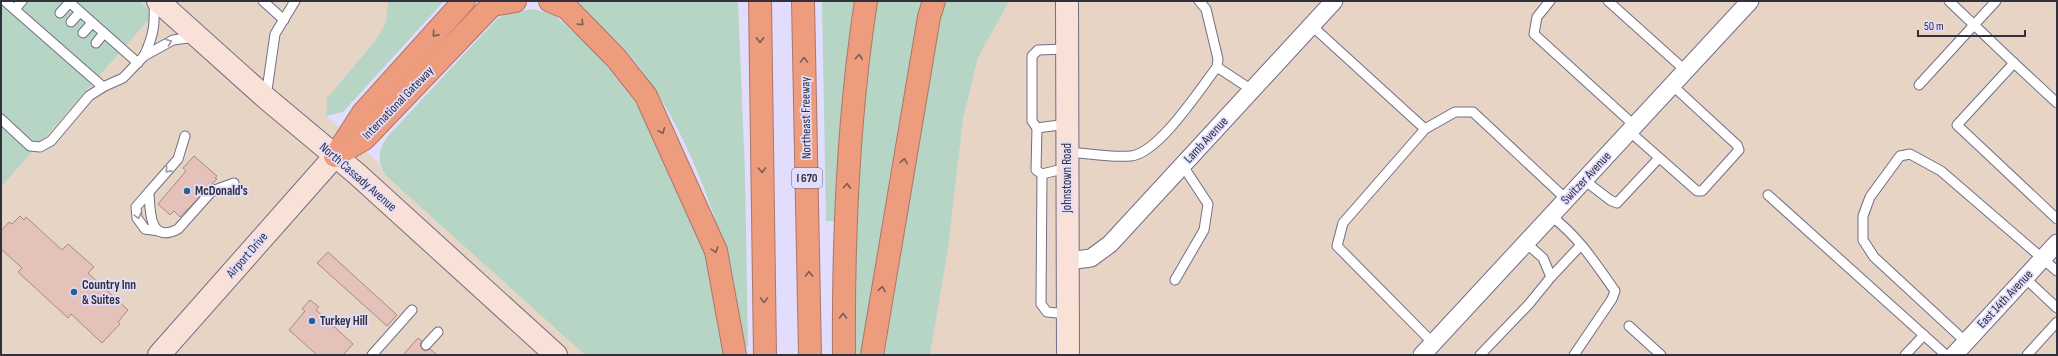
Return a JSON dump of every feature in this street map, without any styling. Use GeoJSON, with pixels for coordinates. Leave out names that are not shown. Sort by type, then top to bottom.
{"type":"FeatureCollection","features":[{"type":"Feature","properties":{"kind":"highway","name":"International Gateway"},"geometry":{"type":"LineString","coordinates":[[336,156],[363,114],[464,1]]}},
{"type":"Feature","properties":{"kind":"highway"},"geometry":{"type":"LineString","coordinates":[[494,3],[515,1]]}},
{"type":"Feature","properties":{"kind":"highway"},"geometry":{"type":"LineString","coordinates":[[550,1],[567,8],[616,58],[646,96],[716,251],[735,355]]}},
{"type":"Feature","properties":{"kind":"highway"},"geometry":{"type":"LineString","coordinates":[[760,1],[765,355]]}},
{"type":"Feature","properties":{"kind":"highway","name":"Northeast Freeway"},"geometry":{"type":"LineString","coordinates":[[803,1],[810,355]]}},
{"type":"Feature","properties":{"kind":"highway"},"geometry":{"type":"LineString","coordinates":[[844,355],[843,294],[846,201],[854,98],[866,1]]}},
{"type":"Feature","properties":{"kind":"highway"},"geometry":{"type":"LineString","coordinates":[[872,355],[929,17],[934,1]]}},
{"type":"Feature","properties":{"kind":"highway","name":"International Gateway"},"geometry":{"type":"LineString","coordinates":[[336,156],[364,139],[494,3]]}},
{"type":"Feature","properties":{"kind":"main road","name":"North Cassady Avenue"},"geometry":{"type":"LineString","coordinates":[[158,1],[266,98],[336,156],[556,355]]}},
{"type":"Feature","properties":{"kind":"main road","name":"Johnstown Road"},"geometry":{"type":"LineString","coordinates":[[1067,1],[1068,355]]}},
{"type":"Feature","properties":{"kind":"main road","name":"Airport Drive"},"geometry":{"type":"LineString","coordinates":[[159,355],[336,156]]}},
{"type":"Feature","properties":{"kind":"street","name":"Lamb Avenue"},"geometry":{"type":"LineString","coordinates":[[1067,260],[1091,258],[1110,244],[1334,1]]}},
{"type":"Feature","properties":{"kind":"street","name":"Switzer Avenue"},"geometry":{"type":"LineString","coordinates":[[1427,349],[1750,1]]}},
{"type":"Feature","properties":{"kind":"street","name":"East 14th Avenue"},"geometry":{"type":"LineString","coordinates":[[1954,355],[2057,243]]}},
{"type":"Feature","properties":{"kind":"lane"},"geometry":{"type":"LineString","coordinates":[[1,4],[5,1],[28,21],[46,30],[81,61],[103,87]]}},
{"type":"Feature","properties":{"kind":"lane"},"geometry":{"type":"LineString","coordinates":[[15,10],[22,1]]}},
{"type":"Feature","properties":{"kind":"lane"},"geometry":{"type":"LineString","coordinates":[[1,119],[30,146],[40,147],[51,141],[89,96],[103,87],[124,78],[141,59],[152,39],[155,24],[154,1]]}},
{"type":"Feature","properties":{"kind":"lane"},"geometry":{"type":"LineString","coordinates":[[263,1],[284,20]]}},
{"type":"Feature","properties":{"kind":"lane"},"geometry":{"type":"LineString","coordinates":[[266,98],[275,34],[295,1]]}},
{"type":"Feature","properties":{"kind":"lane"},"geometry":{"type":"LineString","coordinates":[[1042,174],[1067,160],[1132,156],[1155,144],[1178,119],[1217,67],[1218,59],[1206,9],[1199,1]]}},
{"type":"Feature","properties":{"kind":"lane"},"geometry":{"type":"LineString","coordinates":[[1550,1],[1537,17],[1534,34],[1632,128],[1659,158],[1697,191],[1702,191],[1738,150],[1737,146],[1672,85]]}},
{"type":"Feature","properties":{"kind":"lane"},"geometry":{"type":"LineString","coordinates":[[1608,1],[1686,71]]}},
{"type":"Feature","properties":{"kind":"lane"},"geometry":{"type":"LineString","coordinates":[[1949,1],[2057,103]]}},
{"type":"Feature","properties":{"kind":"lane"},"geometry":{"type":"LineString","coordinates":[[1919,85],[1996,1]]}},
{"type":"Feature","properties":{"kind":"lane"},"geometry":{"type":"LineString","coordinates":[[60,13],[68,2],[104,33],[141,59]]}},
{"type":"Feature","properties":{"kind":"lane"},"geometry":{"type":"LineString","coordinates":[[71,22],[80,12]]}},
{"type":"Feature","properties":{"kind":"lane"},"geometry":{"type":"LineString","coordinates":[[28,21],[35,13]]}},
{"type":"Feature","properties":{"kind":"lane"},"geometry":{"type":"LineString","coordinates":[[83,33],[92,23]]}},
{"type":"Feature","properties":{"kind":"lane"},"geometry":{"type":"LineString","coordinates":[[1312,26],[1425,129]]}},
{"type":"Feature","properties":{"kind":"lane"},"geometry":{"type":"LineString","coordinates":[[96,43],[104,33]]}},
{"type":"Feature","properties":{"kind":"lane"},"geometry":{"type":"LineString","coordinates":[[141,59],[173,40],[198,37]]}},
{"type":"Feature","properties":{"kind":"lane"},"geometry":{"type":"LineString","coordinates":[[1042,174],[1036,170],[1037,128],[1032,121],[1032,56],[1038,50],[1067,49]]}},
{"type":"Feature","properties":{"kind":"lane"},"geometry":{"type":"LineString","coordinates":[[2014,63],[1957,125],[2057,219]]}},
{"type":"Feature","properties":{"kind":"lane"},"geometry":{"type":"LineString","coordinates":[[1217,67],[1252,90]]}},
{"type":"Feature","properties":{"kind":"lane"},"geometry":{"type":"LineString","coordinates":[[1427,349],[1336,246],[1343,223],[1425,129],[1455,112],[1473,112],[1566,199]]}},
{"type":"Feature","properties":{"kind":"lane"},"geometry":{"type":"LineString","coordinates":[[1037,128],[1067,124]]}},
{"type":"Feature","properties":{"kind":"lane"},"geometry":{"type":"LineString","coordinates":[[185,136],[178,159],[136,207],[136,218],[145,229],[171,233],[178,229],[212,191],[234,182]]}},
{"type":"Feature","properties":{"kind":"lane"},"geometry":{"type":"LineString","coordinates":[[1966,342],[1874,257],[1863,240],[1863,216],[1870,197],[1900,156],[1910,154],[1941,171],[2057,271]]}},
{"type":"Feature","properties":{"kind":"lane"},"geometry":{"type":"LineString","coordinates":[[1584,180],[1610,200],[1617,203],[1622,200],[1659,158]]}},
{"type":"Feature","properties":{"kind":"lane"},"geometry":{"type":"LineString","coordinates":[[1175,280],[1204,230],[1208,204],[1183,166]]}},
{"type":"Feature","properties":{"kind":"lane"},"geometry":{"type":"LineString","coordinates":[[1042,174],[1041,304],[1047,312],[1067,314]]}},
{"type":"Feature","properties":{"kind":"lane"},"geometry":{"type":"LineString","coordinates":[[149,192],[151,218],[159,231]]}},
{"type":"Feature","properties":{"kind":"lane"},"geometry":{"type":"LineString","coordinates":[[1768,195],[1946,355]]}},
{"type":"Feature","properties":{"kind":"lane"},"geometry":{"type":"LineString","coordinates":[[1551,216],[1563,225],[1581,245],[1615,291],[1612,299],[1574,355]]}},
{"type":"Feature","properties":{"kind":"lane"},"geometry":{"type":"LineString","coordinates":[[1526,243],[1543,258],[1551,277]]}},
{"type":"Feature","properties":{"kind":"lane"},"geometry":{"type":"LineString","coordinates":[[1480,355],[1529,304],[1551,277],[1581,245]]}},
{"type":"Feature","properties":{"kind":"lane"},"geometry":{"type":"LineString","coordinates":[[2025,278],[2057,308]]}},
{"type":"Feature","properties":{"kind":"lane"},"geometry":{"type":"LineString","coordinates":[[372,355],[412,310]]}},
{"type":"Feature","properties":{"kind":"lane"},"geometry":{"type":"LineString","coordinates":[[2027,355],[2057,322]]}},
{"type":"Feature","properties":{"kind":"lane"},"geometry":{"type":"LineString","coordinates":[[1629,326],[1661,355]]}},
{"type":"Feature","properties":{"kind":"lane"},"geometry":{"type":"LineString","coordinates":[[426,345],[438,332]]}},
{"type":"Feature","properties":{"kind":"lane"},"geometry":{"type":"LineString","coordinates":[[1905,355],[1924,335]]}},
{"type":"Feature","properties":{"kind":"shaded area"},"geometry":{"type":"Polygon","coordinates":[[[139,1],[388,1],[386,22],[375,41],[327,98],[326,116],[379,163],[385,175],[585,355],[1,355],[1,187],[154,14],[139,1]]]}},
{"type":"Feature","properties":{"kind":"shaded area"},"geometry":{"type":"Polygon","coordinates":[[[1008,1],[2057,1],[2057,355],[930,355],[948,249],[963,119],[978,58],[1008,1]]]}},
{"type":"Feature","properties":{"kind":"green space"},"geometry":{"type":"Polygon","coordinates":[[[1,1],[139,1],[154,14],[1,187],[1,1]]]}},
{"type":"Feature","properties":{"kind":"green space"},"geometry":{"type":"Polygon","coordinates":[[[388,1],[444,1],[343,112],[326,116],[327,98],[375,41],[386,22],[388,1]]]}},
{"type":"Feature","properties":{"kind":"green space"},"geometry":{"type":"Polygon","coordinates":[[[570,1],[738,1],[745,174],[748,347],[742,348],[735,287],[715,218],[691,156],[676,126],[642,71],[623,47],[570,1]]]}},
{"type":"Feature","properties":{"kind":"green space"},"geometry":{"type":"Polygon","coordinates":[[[822,1],[859,1],[838,221],[826,221],[822,1]]]}},
{"type":"Feature","properties":{"kind":"green space"},"geometry":{"type":"Polygon","coordinates":[[[875,1],[923,1],[863,355],[851,355],[860,135],[875,1]]]}},
{"type":"Feature","properties":{"kind":"green space"},"geometry":{"type":"Polygon","coordinates":[[[942,1],[1009,1],[978,58],[963,119],[948,249],[930,355],[884,355],[942,1]]]}},
{"type":"Feature","properties":{"kind":"green space"},"geometry":{"type":"Polygon","coordinates":[[[534,9],[554,15],[592,48],[641,110],[694,224],[707,261],[724,355],[585,355],[385,175],[380,160],[380,151],[387,137],[497,19],[506,13],[534,9]]]}},
{"type":"Feature","properties":{"kind":"building","name":"McDonald's"},"geometry":{"type":"Polygon","coordinates":[[[194,156],[217,176],[215,178],[217,179],[180,217],[174,211],[170,215],[158,204],[186,171],[183,168],[194,156]]]}},
{"type":"Feature","properties":{"kind":"building","name":"Country Inn & Suites"},"geometry":{"type":"Polygon","coordinates":[[[20,216],[24,220],[26,217],[62,250],[68,244],[94,267],[88,273],[128,310],[118,322],[120,324],[102,343],[71,314],[68,318],[18,272],[22,268],[1,249],[1,231],[9,222],[12,224],[20,216]]]}},
{"type":"Feature","properties":{"kind":"building","name":"Turkey Hill"},"geometry":{"type":"Polygon","coordinates":[[[328,252],[397,315],[387,326],[317,263],[328,252]]]}},
{"type":"Feature","properties":{"kind":"building","name":"Turkey Hill"},"geometry":{"type":"Polygon","coordinates":[[[310,300],[319,307],[316,310],[353,344],[343,355],[317,355],[289,330],[305,311],[302,309],[310,300]]]}},
{"type":"Feature","properties":{"kind":"building"},"geometry":{"type":"Polygon","coordinates":[[[418,338],[422,341],[420,344],[422,349],[425,351],[430,349],[437,355],[403,355],[418,338]]]}},
{"type":"Feature","properties":{"kind":"place","name":"McDonald's"},"geometry":{"type":"Point","coordinates":[187,191]}},
{"type":"Feature","properties":{"kind":"place","name":"Country Inn & Suites"},"geometry":{"type":"Point","coordinates":[74,292]}},
{"type":"Feature","properties":{"kind":"place","name":"Turkey Hill"},"geometry":{"type":"Point","coordinates":[312,321]}}]}
